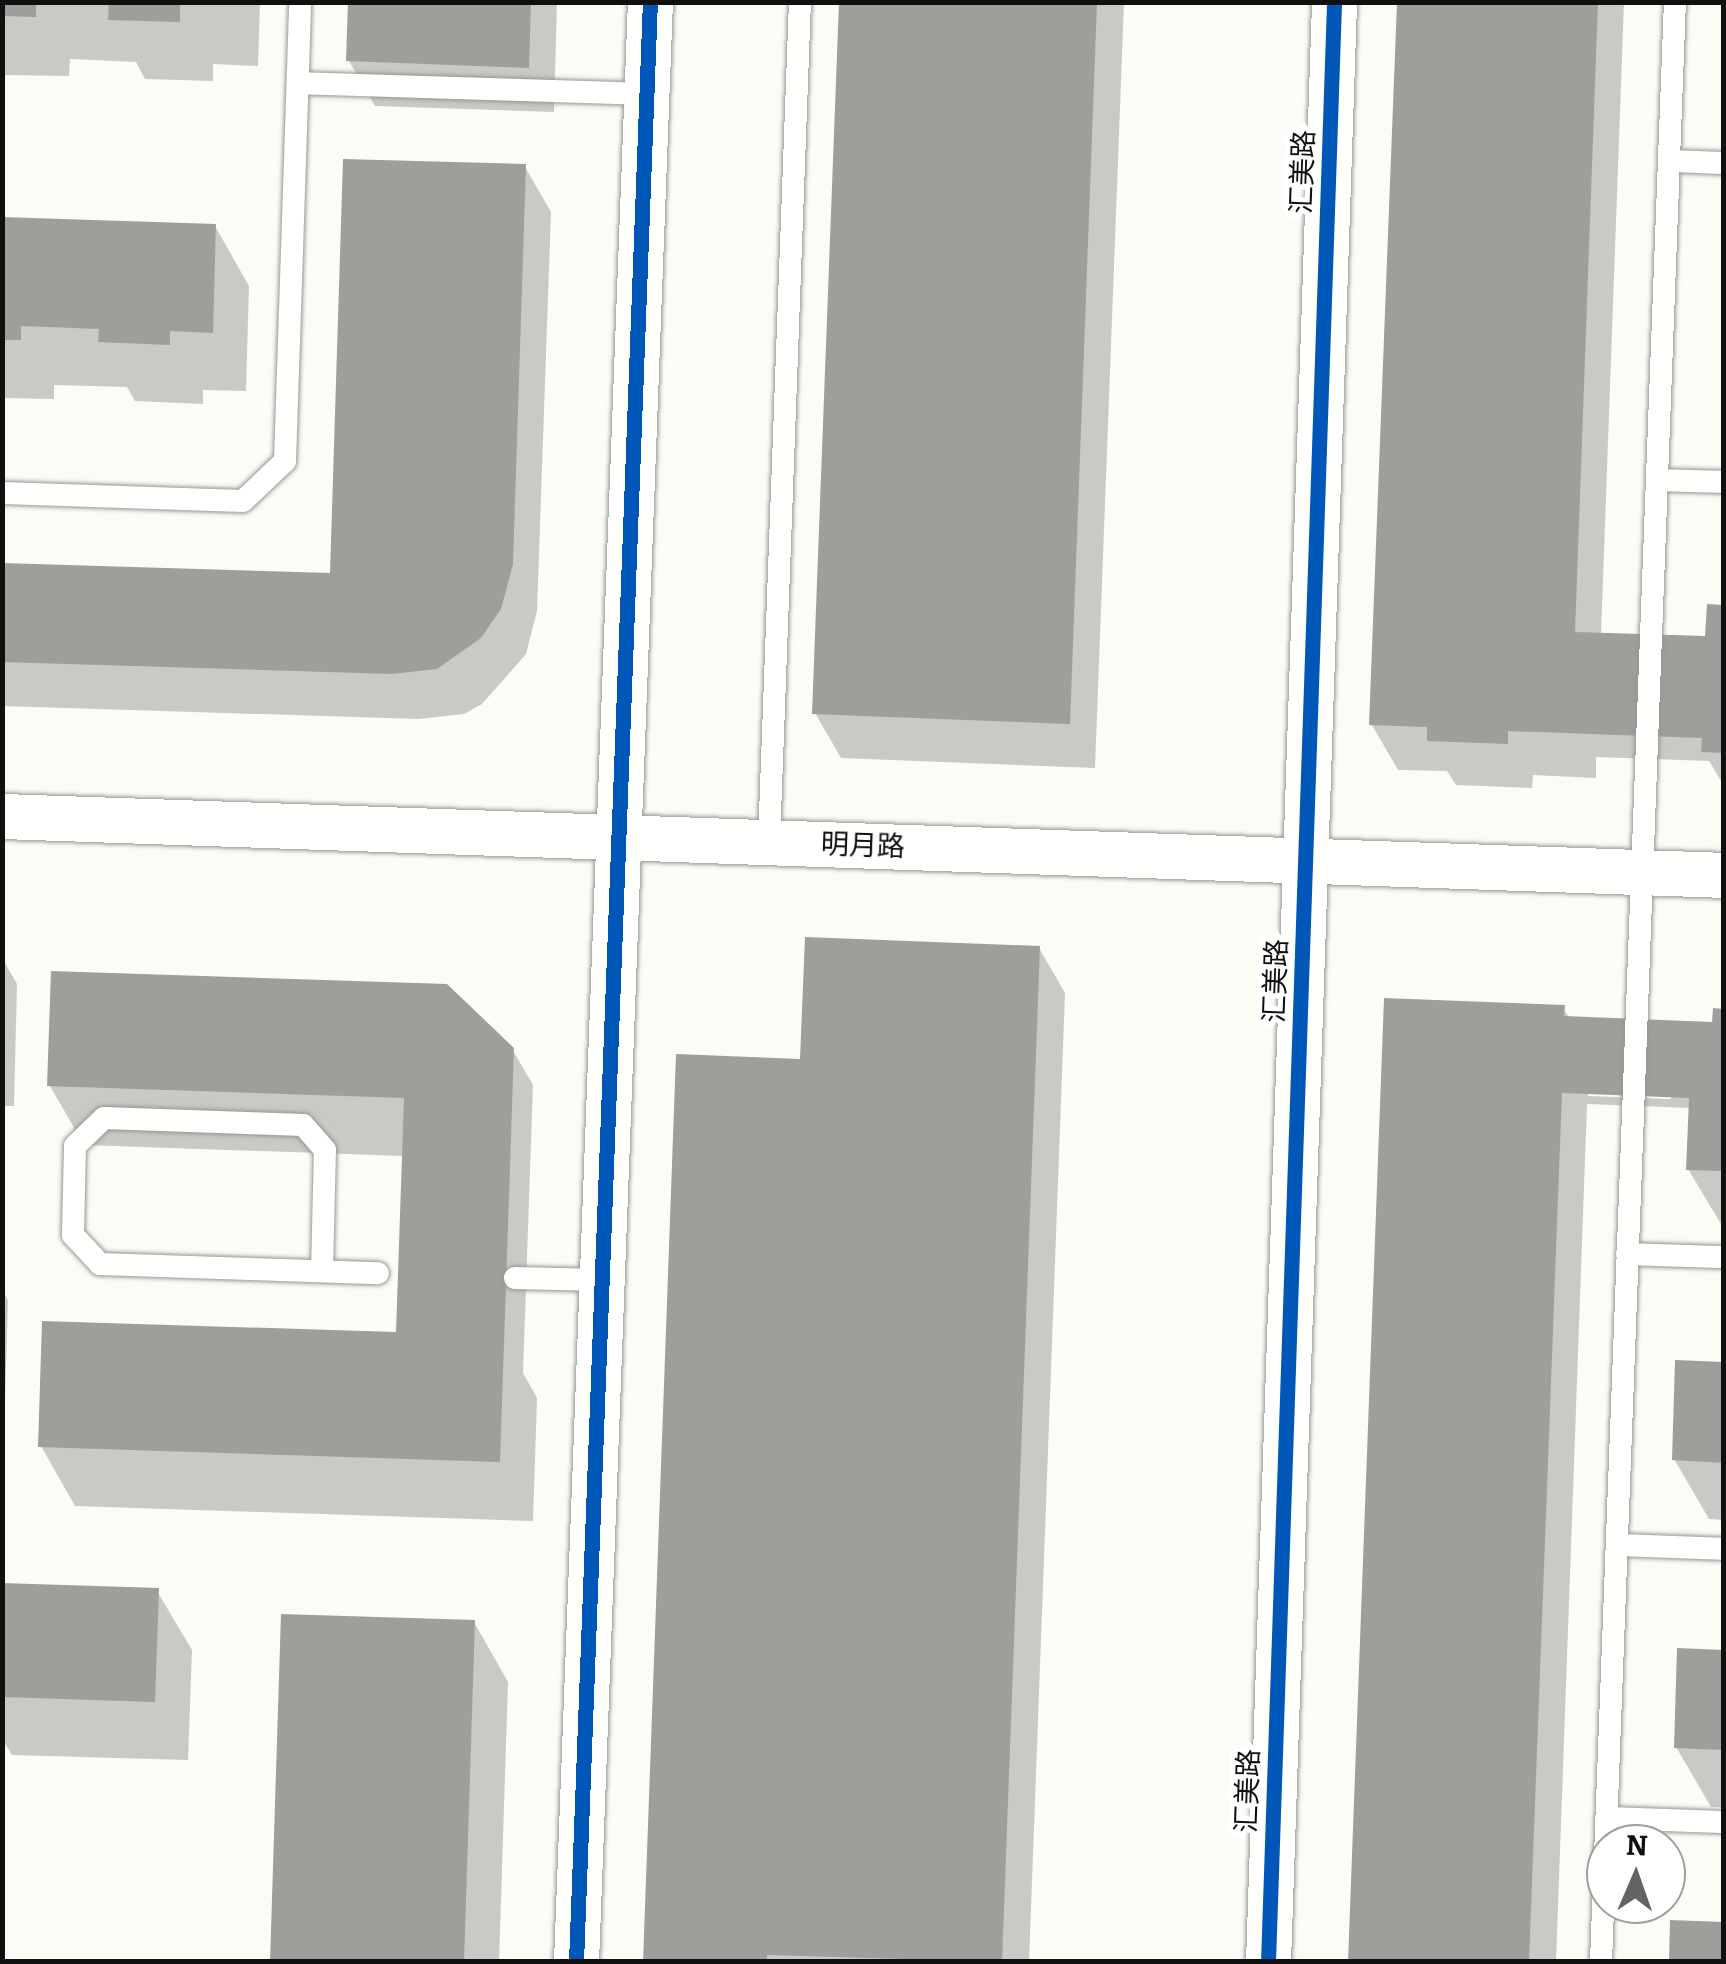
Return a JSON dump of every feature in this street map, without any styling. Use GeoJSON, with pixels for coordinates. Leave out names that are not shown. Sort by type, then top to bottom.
{"type":"FeatureCollection","features":[{"type":"Feature","properties":{"kind":"street"},"geometry":{"type":"LineString","coordinates":[[576,1962],[650,2]]}},
{"type":"Feature","properties":{"kind":"street","name":"汇美路"},"geometry":{"type":"LineString","coordinates":[[1268,1962],[1334,2]]}},
{"type":"Feature","properties":{"kind":"street","name":"明月路"},"geometry":{"type":"LineString","coordinates":[[2,816],[1724,874]]}},
{"type":"Feature","properties":{"kind":"lane"},"geometry":{"type":"LineString","coordinates":[[2,493],[243,501],[285,461],[300,2]]}},
{"type":"Feature","properties":{"kind":"lane"},"geometry":{"type":"LineString","coordinates":[[769,842],[800,2]]}},
{"type":"Feature","properties":{"kind":"lane"},"geometry":{"type":"LineString","coordinates":[[1601,1962],[1674,2]]}},
{"type":"Feature","properties":{"kind":"lane"},"geometry":{"type":"LineString","coordinates":[[298,83],[646,94]]}},
{"type":"Feature","properties":{"kind":"lane"},"geometry":{"type":"LineString","coordinates":[[1669,161],[1724,163]]}},
{"type":"Feature","properties":{"kind":"lane"},"geometry":{"type":"LineString","coordinates":[[1657,480],[1724,482]]}},
{"type":"Feature","properties":{"kind":"lane"},"geometry":{"type":"LineString","coordinates":[[322,1271],[325,1150],[302,1126],[104,1118],[75,1146],[72,1235],[100,1264],[378,1273]]}},
{"type":"Feature","properties":{"kind":"lane"},"geometry":{"type":"LineString","coordinates":[[1627,1254],[1724,1258]]}},
{"type":"Feature","properties":{"kind":"lane"},"geometry":{"type":"LineString","coordinates":[[514,1278],[602,1280]]}},
{"type":"Feature","properties":{"kind":"lane"},"geometry":{"type":"LineString","coordinates":[[1617,1545],[1724,1549]]}},
{"type":"Feature","properties":{"kind":"lane"},"geometry":{"type":"LineString","coordinates":[[1607,1818],[1724,1822]]}},
{"type":"Feature","properties":{"kind":"building"},"geometry":{"type":"Polygon","coordinates":[[[2,2],[36,2],[36,17],[2,16],[2,2]]]}},
{"type":"Feature","properties":{"kind":"building"},"geometry":{"type":"Polygon","coordinates":[[[109,2],[180,2],[180,22],[108,20],[109,2]]]}},
{"type":"Feature","properties":{"kind":"building"},"geometry":{"type":"Polygon","coordinates":[[[348,2],[531,2],[529,68],[346,61],[348,2]]]}},
{"type":"Feature","properties":{"kind":"building"},"geometry":{"type":"Polygon","coordinates":[[[839,2],[1097,2],[1070,724],[812,714],[839,2]]]}},
{"type":"Feature","properties":{"kind":"building"},"geometry":{"type":"Polygon","coordinates":[[[1397,2],[1598,2],[1575,632],[1705,636],[1707,604],[1724,605],[1724,753],[1701,752],[1702,738],[1508,731],[1508,744],[1427,741],[1427,727],[1369,725],[1397,2]]]}},
{"type":"Feature","properties":{"kind":"building"},"geometry":{"type":"Polygon","coordinates":[[[343,159],[526,164],[513,564],[501,609],[481,638],[437,669],[392,674],[2,662],[2,563],[330,573],[343,159]]]}},
{"type":"Feature","properties":{"kind":"building"},"geometry":{"type":"Polygon","coordinates":[[[2,217],[216,224],[213,333],[170,331],[170,345],[98,342],[99,329],[21,326],[21,340],[2,340],[2,217]]]}},
{"type":"Feature","properties":{"kind":"building"},"geometry":{"type":"Polygon","coordinates":[[[805,937],[1040,946],[1002,1962],[767,1955],[767,1962],[643,1962],[676,1054],[800,1059],[805,937]]]}},
{"type":"Feature","properties":{"kind":"building"},"geometry":{"type":"Polygon","coordinates":[[[51,971],[447,984],[514,1048],[500,1462],[38,1447],[42,1321],[396,1332],[404,1098],[47,1086],[51,971]]]}},
{"type":"Feature","properties":{"kind":"building"},"geometry":{"type":"Polygon","coordinates":[[[1384,998],[1565,1005],[1564,1016],[1712,1022],[1713,1008],[1724,1009],[1724,1171],[1686,1170],[1689,1098],[1562,1093],[1529,1962],[1348,1962],[1384,998]]]}},
{"type":"Feature","properties":{"kind":"building"},"geometry":{"type":"Polygon","coordinates":[[[1675,1360],[1724,1362],[1724,1463],[1672,1460],[1675,1360]]]}},
{"type":"Feature","properties":{"kind":"building"},"geometry":{"type":"Polygon","coordinates":[[[2,1583],[159,1588],[155,1702],[2,1697],[2,1583]]]}},
{"type":"Feature","properties":{"kind":"building"},"geometry":{"type":"Polygon","coordinates":[[[281,1614],[475,1620],[464,1962],[270,1962],[281,1614]]]}},
{"type":"Feature","properties":{"kind":"building"},"geometry":{"type":"Polygon","coordinates":[[[1677,1648],[1724,1650],[1724,1750],[1674,1748],[1677,1648]]]}},
{"type":"Feature","properties":{"kind":"building"},"geometry":{"type":"Polygon","coordinates":[[[1724,1922],[1724,1962],[1669,1962],[1670,1924],[1724,1922]]]}},
{"type":"Feature","properties":{"kind":"cycle path"},"geometry":{"type":"LineString","coordinates":[[576,1962],[650,2]]}},
{"type":"Feature","properties":{"kind":"cycle path"},"geometry":{"type":"LineString","coordinates":[[1268,1962],[1334,2]]}}]}
